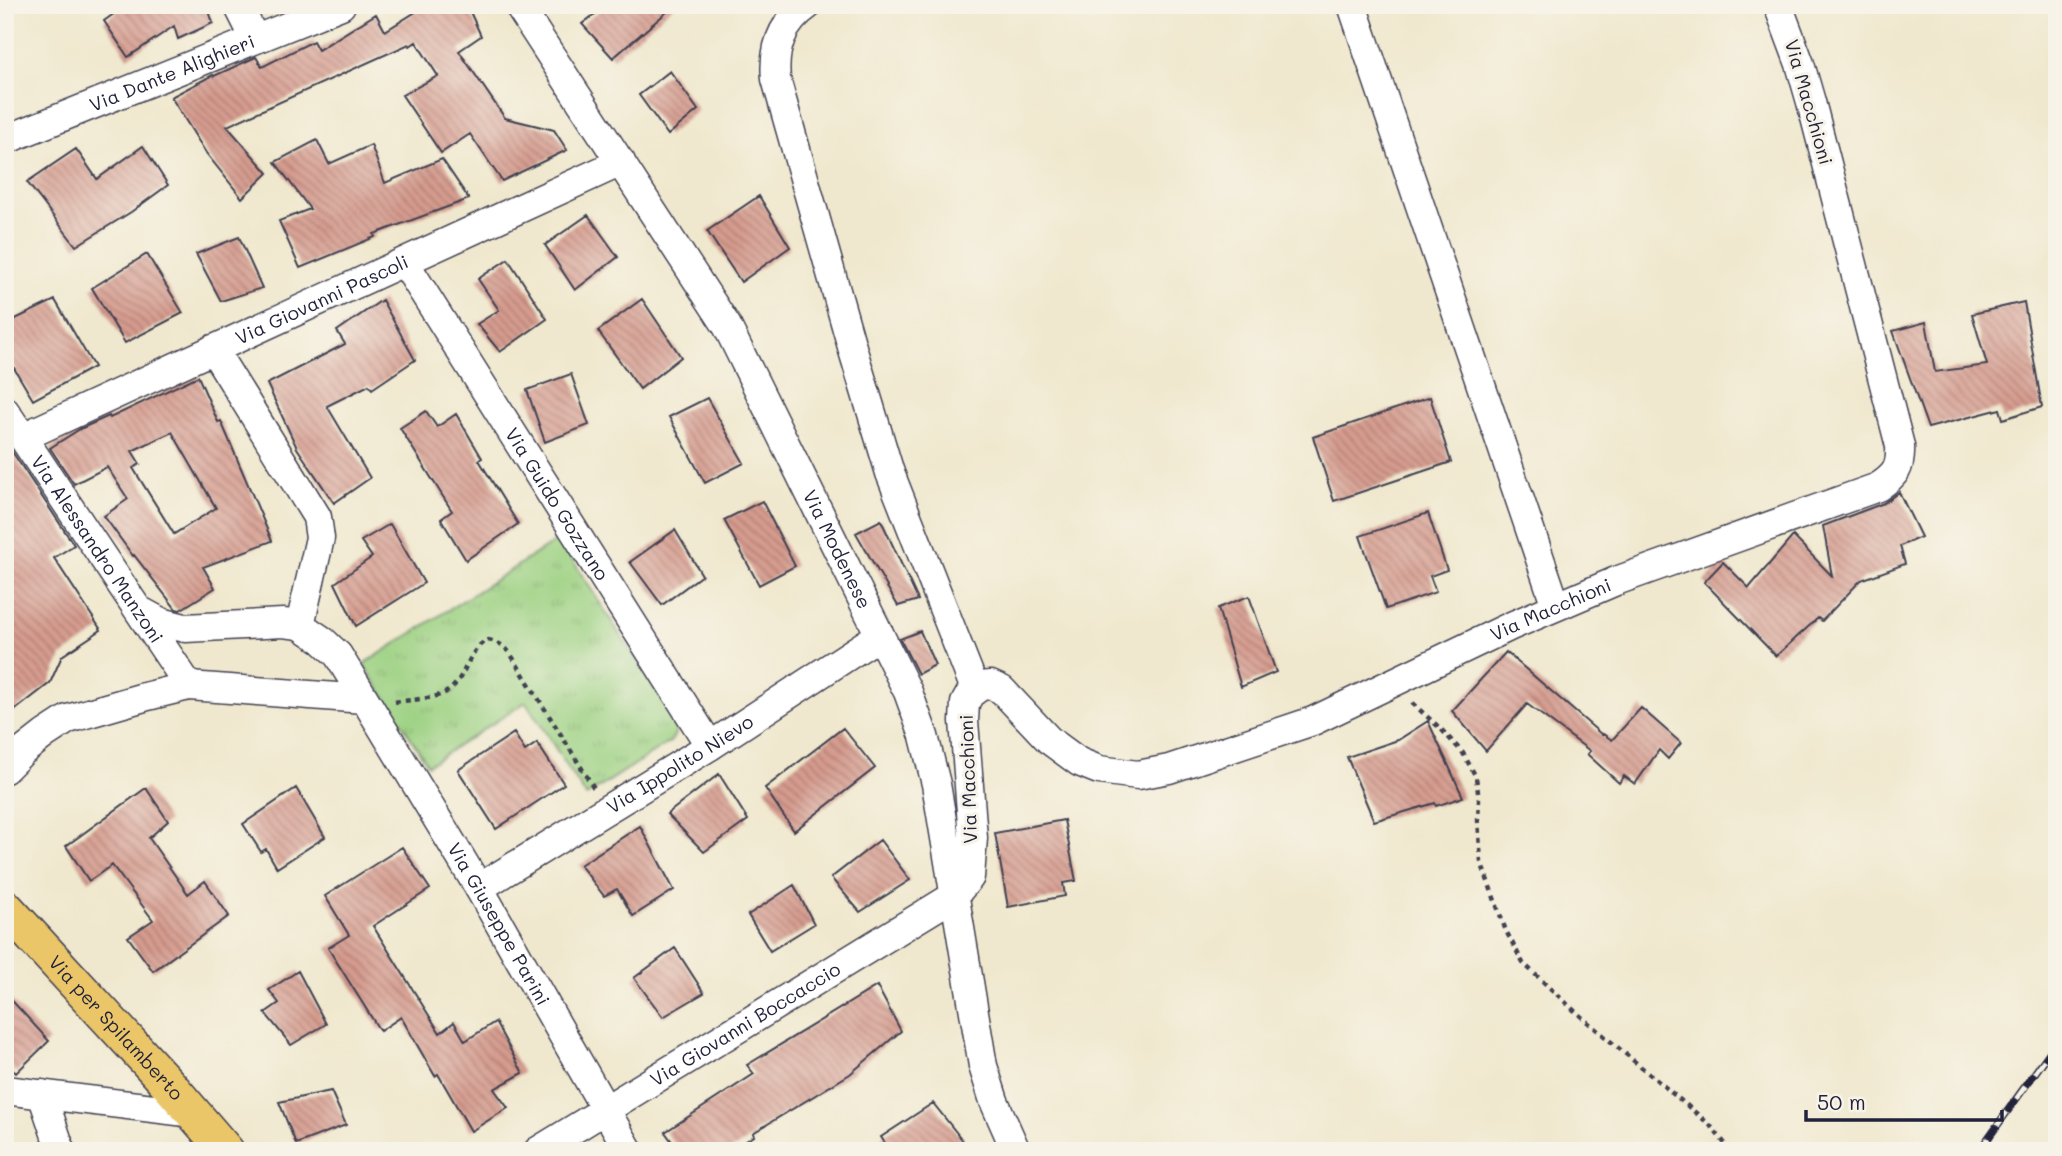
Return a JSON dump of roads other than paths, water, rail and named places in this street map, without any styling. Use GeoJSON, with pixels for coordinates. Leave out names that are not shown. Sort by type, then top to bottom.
{"type":"FeatureCollection","features":[{"type":"Feature","properties":{"kind":"main road","name":"Via per Spilamberto"},"geometry":{"type":"LineString","coordinates":[[5,907],[226,1151]]}},
{"type":"Feature","properties":{"kind":"street"},"geometry":{"type":"LineString","coordinates":[[237,5],[255,39]]}},
{"type":"Feature","properties":{"kind":"street","name":"Via Dante Alighieri"},"geometry":{"type":"LineString","coordinates":[[5,140],[341,5]]}},
{"type":"Feature","properties":{"kind":"street","name":"Via Modenese"},"geometry":{"type":"LineString","coordinates":[[518,5],[727,326],[908,692],[924,736],[936,784],[983,1066],[994,1101],[1016,1151]]}},
{"type":"Feature","properties":{"kind":"street"},"geometry":{"type":"LineString","coordinates":[[808,5],[798,12],[787,26],[778,44],[774,62],[776,79],[853,354],[882,447],[975,689]]}},
{"type":"Feature","properties":{"kind":"street"},"geometry":{"type":"LineString","coordinates":[[1352,5],[1556,606]]}},
{"type":"Feature","properties":{"kind":"street","name":"Via Macchioni"},"geometry":{"type":"LineString","coordinates":[[954,896],[970,877],[973,838],[964,722],[965,703],[975,689],[981,686],[991,685],[1002,690],[1049,740],[1079,762],[1099,770],[1138,775],[1195,762],[1314,721],[1556,606],[1653,567],[1878,487],[1897,471],[1901,460],[1900,446],[1811,102],[1778,5]]}},
{"type":"Feature","properties":{"kind":"street","name":"Via Giovanni Pascoli"},"geometry":{"type":"LineString","coordinates":[[23,437],[621,162]]}},
{"type":"Feature","properties":{"kind":"street","name":"Via Guido Gozzano"},"geometry":{"type":"LineString","coordinates":[[405,263],[710,746]]}},
{"type":"Feature","properties":{"kind":"street"},"geometry":{"type":"LineString","coordinates":[[139,610],[161,622],[185,628],[283,622],[300,625],[320,538],[317,517],[213,349]]}},
{"type":"Feature","properties":{"kind":"street","name":"Via Alessandro Manzoni"},"geometry":{"type":"LineString","coordinates":[[5,411],[189,687]]}},
{"type":"Feature","properties":{"kind":"street","name":"Via Giuseppe Parini"},"geometry":{"type":"LineString","coordinates":[[300,625],[322,640],[338,656],[479,888],[629,1151]]}},
{"type":"Feature","properties":{"kind":"street","name":"Via Ippolito Nievo"},"geometry":{"type":"LineString","coordinates":[[479,888],[710,746],[880,635]]}},
{"type":"Feature","properties":{"kind":"street"},"geometry":{"type":"LineString","coordinates":[[5,769],[22,752],[68,719],[189,687],[364,699]]}},
{"type":"Feature","properties":{"kind":"street","name":"Via Giovanni Boccaccio"},"geometry":{"type":"LineString","coordinates":[[538,1151],[954,896]]}},
{"type":"Feature","properties":{"kind":"street"},"geometry":{"type":"LineString","coordinates":[[5,1090],[194,1113]]}},
{"type":"Feature","properties":{"kind":"street"},"geometry":{"type":"LineString","coordinates":[[42,1094],[61,1151]]}},
{"type":"Feature","properties":{"kind":"railway"},"geometry":{"type":"LineString","coordinates":[[1979,1151],[2057,1042]]}}]}
